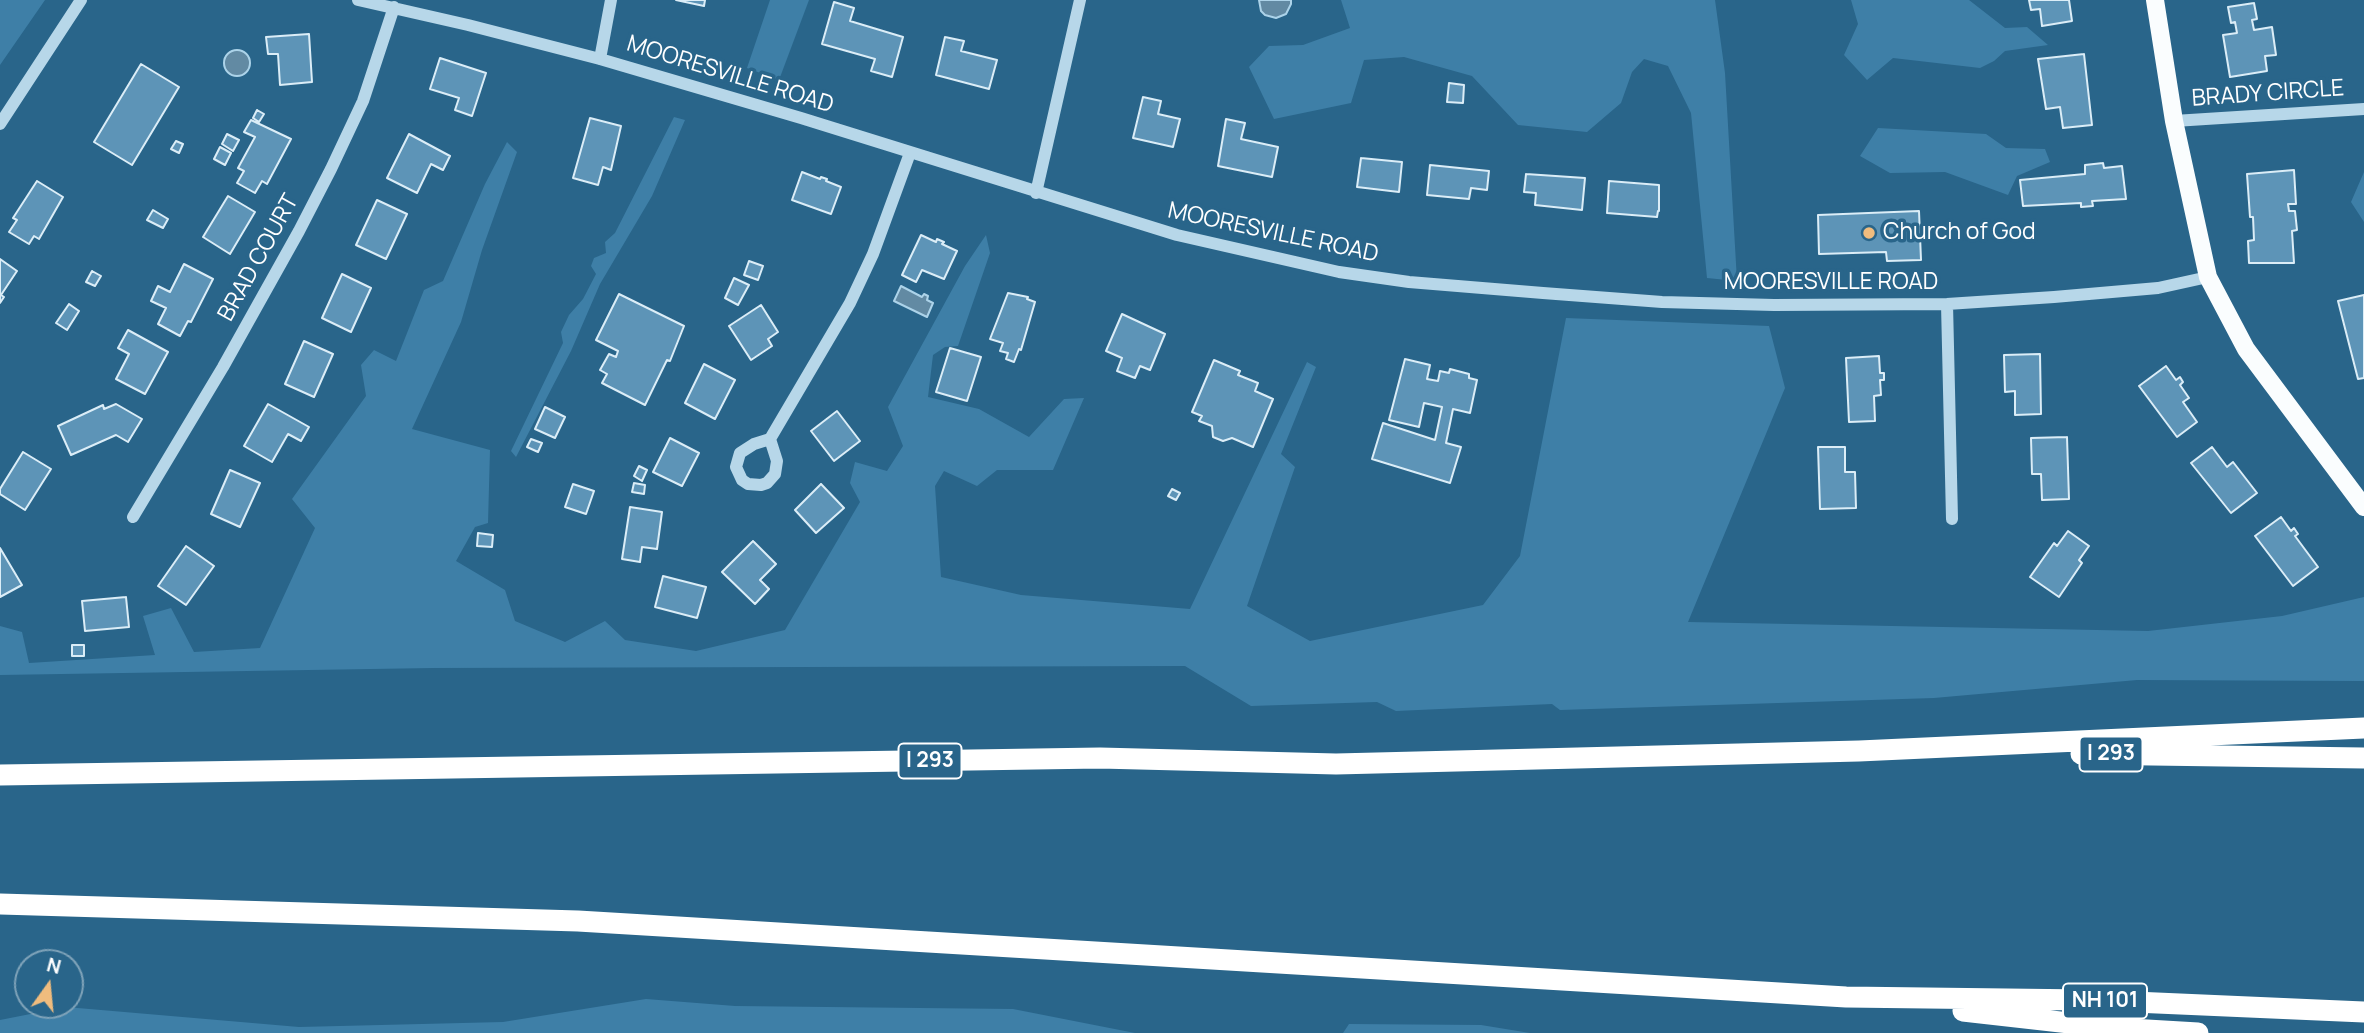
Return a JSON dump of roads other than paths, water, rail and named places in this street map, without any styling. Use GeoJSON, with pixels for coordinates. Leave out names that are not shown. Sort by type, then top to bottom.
{"type":"FeatureCollection","features":[{"type":"Feature","properties":{"kind":"highway"},"geometry":{"type":"LineString","coordinates":[[1859,751],[2364,728]]}},
{"type":"Feature","properties":{"kind":"highway","name":"I 293"},"geometry":{"type":"LineString","coordinates":[[0,775],[1100,758],[1336,764],[1859,751],[2364,758]]}},
{"type":"Feature","properties":{"kind":"highway"},"geometry":{"type":"LineString","coordinates":[[0,904],[578,921],[1846,997],[2113,1028],[2198,1033]]}},
{"type":"Feature","properties":{"kind":"highway","name":"NH 101"},"geometry":{"type":"LineString","coordinates":[[1846,997],[2088,1000],[2364,1012]]}},
{"type":"Feature","properties":{"kind":"main road"},"geometry":{"type":"LineString","coordinates":[[2155,0],[2174,121],[2208,277],[2246,349],[2364,507]]}},
{"type":"Feature","properties":{"kind":"street"},"geometry":{"type":"LineString","coordinates":[[0,124],[81,0]]}},
{"type":"Feature","properties":{"kind":"street","name":"MOORESVILLE ROAD"},"geometry":{"type":"LineString","coordinates":[[358,0],[600,59],[1177,236],[1339,272],[1409,282],[1662,302],[1774,305],[1947,304],[2158,288],[2208,277]]}},
{"type":"Feature","properties":{"kind":"street"},"geometry":{"type":"LineString","coordinates":[[600,59],[611,0]]}},
{"type":"Feature","properties":{"kind":"street"},"geometry":{"type":"LineString","coordinates":[[1036,193],[1080,0]]}},
{"type":"Feature","properties":{"kind":"street","name":"BRAD COURT"},"geometry":{"type":"LineString","coordinates":[[133,517],[223,367],[312,206],[363,101],[394,7]]}},
{"type":"Feature","properties":{"kind":"street","name":"BRADY CIRCLE"},"geometry":{"type":"LineString","coordinates":[[2174,121],[2364,109]]}},
{"type":"Feature","properties":{"kind":"street"},"geometry":{"type":"LineString","coordinates":[[770,439],[850,303],[873,254],[910,152]]}},
{"type":"Feature","properties":{"kind":"street"},"geometry":{"type":"LineString","coordinates":[[1947,304],[1952,519]]}},
{"type":"Feature","properties":{"kind":"place","name":"Church of God"},"geometry":{"type":"Point","coordinates":[1869,233]}}]}
